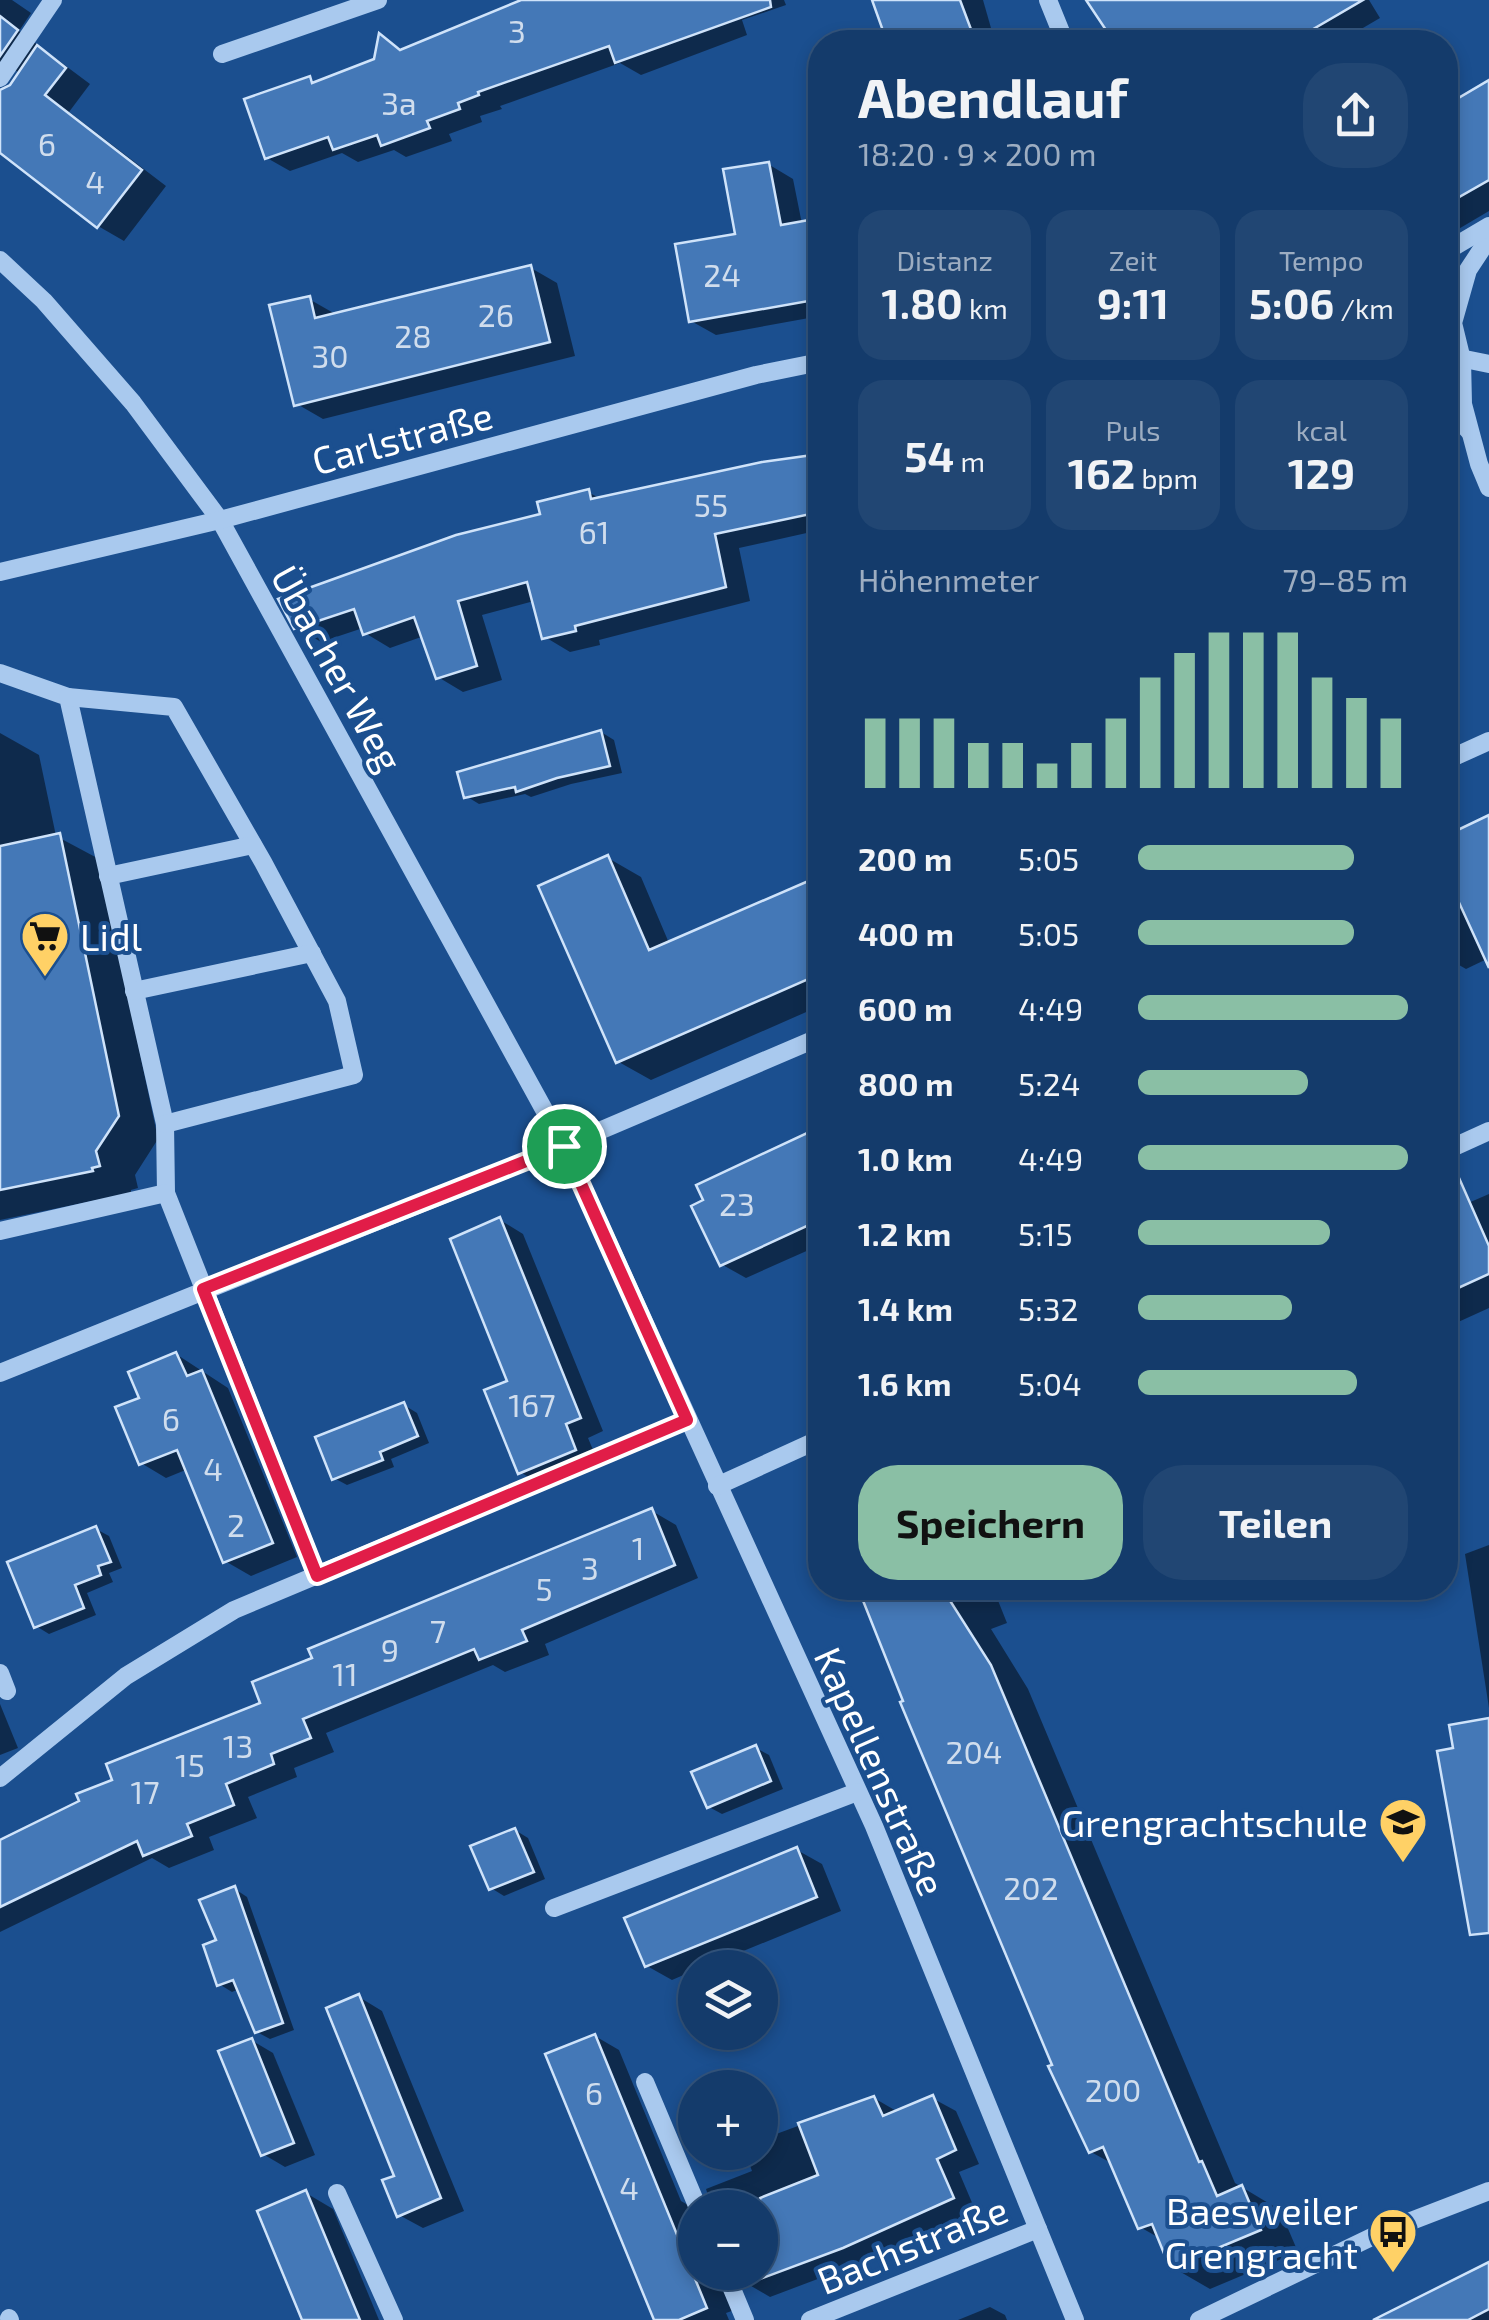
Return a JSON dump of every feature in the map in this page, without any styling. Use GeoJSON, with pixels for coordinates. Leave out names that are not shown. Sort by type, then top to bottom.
{"type":"FeatureCollection","features":[{"type":"Feature","properties":{"kind":"street"},"geometry":{"type":"LineString","coordinates":[[0,78],[53,0]]}},
{"type":"Feature","properties":{"kind":"street"},"geometry":{"type":"LineString","coordinates":[[222,54],[378,0]]}},
{"type":"Feature","properties":{"kind":"street"},"geometry":{"type":"LineString","coordinates":[[1048,0],[1061,30]]}},
{"type":"Feature","properties":{"kind":"street"},"geometry":{"type":"LineString","coordinates":[[1458,244],[1489,226]]}},
{"type":"Feature","properties":{"kind":"street"},"geometry":{"type":"LineString","coordinates":[[1458,299],[1468,270],[1489,238]]}},
{"type":"Feature","properties":{"kind":"street","name":"Übacher Weg"},"geometry":{"type":"LineString","coordinates":[[0,260],[44,302],[133,402],[220,520],[564,1146]]}},
{"type":"Feature","properties":{"kind":"street"},"geometry":{"type":"LineString","coordinates":[[1458,359],[1489,364]]}},
{"type":"Feature","properties":{"kind":"street","name":"Carlstraße"},"geometry":{"type":"LineString","coordinates":[[0,572],[220,520],[756,375],[808,364]]}},
{"type":"Feature","properties":{"kind":"street"},"geometry":{"type":"LineString","coordinates":[[1458,376],[1470,431],[1489,488]]}},
{"type":"Feature","properties":{"kind":"street"},"geometry":{"type":"LineString","coordinates":[[1458,419],[1470,431]]}},
{"type":"Feature","properties":{"kind":"street"},"geometry":{"type":"LineString","coordinates":[[0,672],[68,697],[174,706],[338,1001],[354,1075],[165,1124]]}},
{"type":"Feature","properties":{"kind":"street"},"geometry":{"type":"LineString","coordinates":[[68,697],[165,1124],[166,1193],[317,1576]]}},
{"type":"Feature","properties":{"kind":"street"},"geometry":{"type":"LineString","coordinates":[[1458,755],[1489,742]]}},
{"type":"Feature","properties":{"kind":"street"},"geometry":{"type":"LineString","coordinates":[[108,876],[253,845]]}},
{"type":"Feature","properties":{"kind":"street"},"geometry":{"type":"LineString","coordinates":[[134,991],[312,954]]}},
{"type":"Feature","properties":{"kind":"street"},"geometry":{"type":"LineString","coordinates":[[0,1372],[564,1146],[808,1042]]}},
{"type":"Feature","properties":{"kind":"street"},"geometry":{"type":"LineString","coordinates":[[1458,1146],[1489,1131]]}},
{"type":"Feature","properties":{"kind":"street","name":"Kapellenstraße"},"geometry":{"type":"LineString","coordinates":[[564,1146],[858,1792],[1075,2320]]}},
{"type":"Feature","properties":{"kind":"street"},"geometry":{"type":"LineString","coordinates":[[0,1231],[166,1193]]}},
{"type":"Feature","properties":{"kind":"street"},"geometry":{"type":"LineString","coordinates":[[0,1778],[126,1676],[234,1610],[687,1420]]}},
{"type":"Feature","properties":{"kind":"street"},"geometry":{"type":"LineString","coordinates":[[718,1486],[808,1445]]}},
{"type":"Feature","properties":{"kind":"street"},"geometry":{"type":"LineString","coordinates":[[554,1908],[858,1792]]}},
{"type":"Feature","properties":{"kind":"street"},"geometry":{"type":"LineString","coordinates":[[645,2082],[690,2190]]}},
{"type":"Feature","properties":{"kind":"street"},"geometry":{"type":"LineString","coordinates":[[1199,2320],[1380,2233],[1489,2191]]}},
{"type":"Feature","properties":{"kind":"street"},"geometry":{"type":"LineString","coordinates":[[338,2194],[394,2320]]}},
{"type":"Feature","properties":{"kind":"street","name":"Bachstraße"},"geometry":{"type":"LineString","coordinates":[[810,2320],[1038,2229]]}},
{"type":"Feature","properties":{"kind":"street"},"geometry":{"type":"LineString","coordinates":[[732,2290],[745,2320]]}},
{"type":"Feature","properties":{"kind":"building"},"geometry":{"type":"Polygon","coordinates":[[[521,0],[770,0],[771,7],[615,63],[609,46],[478,92],[479,95],[458,103],[460,109],[427,121],[430,128],[381,146],[377,135],[333,150],[328,137],[265,159],[244,99],[310,76],[312,83],[374,59],[379,33],[400,50],[521,0]]]}},
{"type":"Feature","properties":{"kind":"building"},"geometry":{"type":"Polygon","coordinates":[[[872,0],[960,0],[971,30],[883,30],[872,0]]]}},
{"type":"Feature","properties":{"kind":"building"},"geometry":{"type":"Polygon","coordinates":[[[1086,0],[1363,0],[1312,30],[1106,30],[1086,0]]]}},
{"type":"Feature","properties":{"kind":"building"},"geometry":{"type":"Polygon","coordinates":[[[0,16],[18,30],[0,56],[0,16]]]}},
{"type":"Feature","properties":{"kind":"building"},"geometry":{"type":"Polygon","coordinates":[[[37,45],[66,68],[45,95],[142,170],[97,228],[0,153],[0,90],[10,85],[37,45]]]}},
{"type":"Feature","properties":{"kind":"building"},"geometry":{"type":"Polygon","coordinates":[[[1489,80],[1489,180],[1458,198],[1458,98],[1489,80]]]}},
{"type":"Feature","properties":{"kind":"building"},"geometry":{"type":"Polygon","coordinates":[[[769,162],[781,225],[808,220],[808,301],[689,322],[675,244],[735,234],[723,169],[769,162]]]}},
{"type":"Feature","properties":{"kind":"building"},"geometry":{"type":"Polygon","coordinates":[[[531,265],[550,342],[294,406],[269,305],[310,296],[315,318],[531,265]]]}},
{"type":"Feature","properties":{"kind":"building"},"geometry":{"type":"Polygon","coordinates":[[[808,456],[808,515],[715,534],[726,587],[575,626],[576,631],[542,639],[527,582],[458,601],[477,666],[436,679],[414,617],[363,635],[354,609],[294,629],[278,599],[456,535],[540,514],[537,502],[589,489],[591,499],[808,456]]]}},
{"type":"Feature","properties":{"kind":"building"},"geometry":{"type":"Polygon","coordinates":[[[601,730],[610,766],[516,792],[515,787],[464,798],[457,772],[601,730]]]}},
{"type":"Feature","properties":{"kind":"building"},"geometry":{"type":"Polygon","coordinates":[[[1489,815],[1489,968],[1458,900],[1458,830],[1489,815]]]}},
{"type":"Feature","properties":{"kind":"building","name":"Lidl"},"geometry":{"type":"Polygon","coordinates":[[[60,833],[119,1116],[96,1151],[100,1166],[92,1168],[93,1171],[0,1190],[0,846],[60,833]]]}},
{"type":"Feature","properties":{"kind":"building"},"geometry":{"type":"Polygon","coordinates":[[[608,855],[649,950],[808,881],[808,979],[616,1063],[538,886],[608,855]]]}},
{"type":"Feature","properties":{"kind":"building"},"geometry":{"type":"Polygon","coordinates":[[[808,1133],[808,1226],[720,1266],[691,1206],[703,1200],[696,1185],[808,1133]]]}},
{"type":"Feature","properties":{"kind":"building"},"geometry":{"type":"Polygon","coordinates":[[[1458,1176],[1489,1246],[1489,1274],[1458,1288],[1458,1176]]]}},
{"type":"Feature","properties":{"kind":"building"},"geometry":{"type":"Polygon","coordinates":[[[500,1217],[581,1418],[566,1424],[576,1450],[518,1474],[484,1390],[507,1381],[450,1239],[500,1217]]]}},
{"type":"Feature","properties":{"kind":"building"},"geometry":{"type":"Polygon","coordinates":[[[176,1352],[187,1376],[202,1370],[273,1543],[223,1563],[177,1450],[139,1465],[115,1407],[139,1398],[128,1372],[176,1352]]]}},
{"type":"Feature","properties":{"kind":"building"},"geometry":{"type":"Polygon","coordinates":[[[404,1402],[418,1436],[380,1452],[383,1460],[332,1480],[315,1437],[404,1402]]]}},
{"type":"Feature","properties":{"kind":"building"},"geometry":{"type":"Polygon","coordinates":[[[652,1508],[675,1565],[522,1630],[527,1641],[479,1660],[474,1649],[303,1719],[311,1738],[271,1754],[274,1764],[226,1784],[234,1805],[187,1824],[192,1836],[143,1856],[137,1841],[0,1907],[0,1840],[79,1801],[76,1794],[112,1780],[106,1764],[260,1703],[252,1682],[312,1658],[308,1649],[652,1508]]]}},
{"type":"Feature","properties":{"kind":"building"},"geometry":{"type":"Polygon","coordinates":[[[96,1526],[111,1562],[98,1566],[101,1575],[75,1585],[84,1608],[34,1628],[7,1562],[96,1526]]]}},
{"type":"Feature","properties":{"kind":"building"},"geometry":{"type":"Polygon","coordinates":[[[863,1600],[950,1600],[991,1665],[1199,2162],[1202,2161],[1217,2196],[1242,2185],[1261,2230],[1170,2268],[1152,2224],[1138,2229],[1103,2147],[1089,2153],[1048,2066],[1052,2065],[900,1702],[903,1701],[863,1600]]]}},
{"type":"Feature","properties":{"kind":"building"},"geometry":{"type":"Polygon","coordinates":[[[1489,1718],[1489,1933],[1470,1935],[1437,1751],[1453,1748],[1449,1725],[1489,1718]]]}},
{"type":"Feature","properties":{"kind":"building"},"geometry":{"type":"Polygon","coordinates":[[[756,1745],[771,1781],[707,1808],[691,1772],[756,1745]]]}},
{"type":"Feature","properties":{"kind":"building"},"geometry":{"type":"Polygon","coordinates":[[[515,1828],[534,1872],[489,1890],[470,1846],[515,1828]]]}},
{"type":"Feature","properties":{"kind":"building"},"geometry":{"type":"Polygon","coordinates":[[[797,1847],[817,1897],[687,1950],[678,1950],[678,1954],[645,1967],[624,1918],[797,1847]]]}},
{"type":"Feature","properties":{"kind":"building"},"geometry":{"type":"Polygon","coordinates":[[[235,1886],[283,2023],[255,2033],[233,1980],[217,1986],[203,1945],[216,1940],[199,1900],[235,1886]]]}},
{"type":"Feature","properties":{"kind":"building"},"geometry":{"type":"Polygon","coordinates":[[[359,1994],[441,2198],[397,2217],[382,2180],[394,2176],[326,2008],[359,1994]]]}},
{"type":"Feature","properties":{"kind":"building"},"geometry":{"type":"Polygon","coordinates":[[[595,2034],[678,2237],[678,2290],[700,2290],[707,2308],[679,2320],[654,2320],[545,2054],[595,2034]]]}},
{"type":"Feature","properties":{"kind":"building"},"geometry":{"type":"Polygon","coordinates":[[[252,2038],[294,2143],[261,2156],[218,2051],[252,2038]]]}},
{"type":"Feature","properties":{"kind":"building"},"geometry":{"type":"Polygon","coordinates":[[[933,2095],[956,2150],[937,2159],[954,2198],[778,2272],[778,2191],[818,2175],[798,2123],[874,2096],[883,2116],[933,2095]]]}},
{"type":"Feature","properties":{"kind":"building"},"geometry":{"type":"Polygon","coordinates":[[[306,2190],[360,2320],[302,2320],[257,2211],[306,2190]]]}},
{"type":"Feature","properties":{"kind":"building"},"geometry":{"type":"Polygon","coordinates":[[[1489,2262],[1489,2309],[1468,2320],[1373,2320],[1489,2262]]]}},
{"type":"Feature","properties":{"kind":"place","name":"Lidl"},"geometry":{"type":"Point","coordinates":[45,978]}},
{"type":"Feature","properties":{"kind":"place","name":"Grengrachtschule"},"geometry":{"type":"Point","coordinates":[1403,1864]}},
{"type":"Feature","properties":{"kind":"place","name":"Baesweiler Grengracht"},"geometry":{"type":"Point","coordinates":[1393,2274]}},
{"type":"Feature","properties":{"kind":"route"},"geometry":{"type":"LineString","coordinates":[[564,1146],[687,1420],[317,1576],[203,1289],[564,1146]]}}]}
